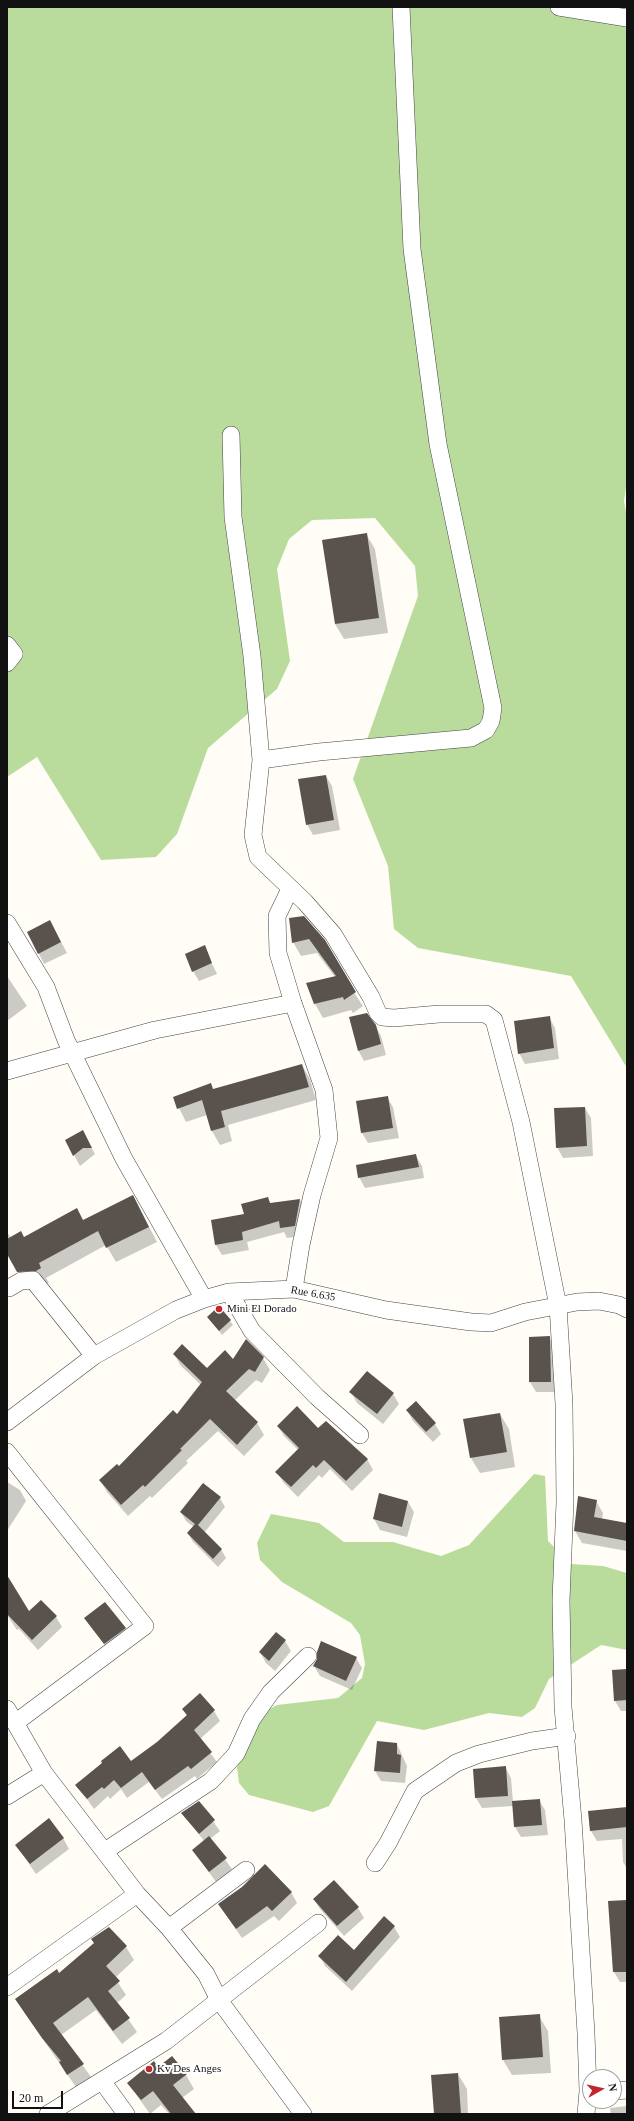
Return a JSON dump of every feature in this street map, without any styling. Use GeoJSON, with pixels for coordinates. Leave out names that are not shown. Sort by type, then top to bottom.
{"type":"FeatureCollection","features":[{"type":"Feature","properties":{"kind":"street"},"geometry":{"type":"LineString","coordinates":[[261,760],[319,752],[471,738],[486,730],[491,721],[493,708],[492,701],[438,444],[412,249],[401,7]]}},
{"type":"Feature","properties":{"kind":"street"},"geometry":{"type":"LineString","coordinates":[[559,7],[627,18]]}},
{"type":"Feature","properties":{"kind":"street"},"geometry":{"type":"LineString","coordinates":[[231,435],[233,517],[252,656],[261,760],[253,835],[258,857],[333,934],[371,997],[378,1012],[382,1016],[394,1018],[439,1014],[486,1014],[494,1020],[521,1122],[558,1306],[564,1434],[565,1502],[561,1600],[563,1699],[567,1736],[588,2069]]}},
{"type":"Feature","properties":{"kind":"street"},"geometry":{"type":"LineString","coordinates":[[7,645],[14,654],[7,663]]}},
{"type":"Feature","properties":{"kind":"street"},"geometry":{"type":"LineString","coordinates":[[290,889],[277,916],[278,953],[293,1003],[324,1090],[329,1138],[312,1195],[301,1246],[294,1289]]}},
{"type":"Feature","properties":{"kind":"street"},"geometry":{"type":"LineString","coordinates":[[7,923],[46,987],[73,1054],[124,1159],[204,1298]]}},
{"type":"Feature","properties":{"kind":"street"},"geometry":{"type":"LineString","coordinates":[[7,1071],[73,1054],[155,1030],[293,1003]]}},
{"type":"Feature","properties":{"kind":"street"},"geometry":{"type":"LineString","coordinates":[[10,1288],[21,1281],[33,1280],[94,1356]]}},
{"type":"Feature","properties":{"kind":"street","name":"Rue 6.635"},"geometry":{"type":"LineString","coordinates":[[7,1422],[94,1356],[176,1310],[204,1298],[229,1292],[294,1289],[386,1310],[471,1322],[491,1323],[525,1312],[577,1302],[599,1301],[619,1305],[627,1309]]}},
{"type":"Feature","properties":{"kind":"street"},"geometry":{"type":"LineString","coordinates":[[229,1292],[252,1331],[317,1398],[360,1435]]}},
{"type":"Feature","properties":{"kind":"street"},"geometry":{"type":"LineString","coordinates":[[7,1452],[145,1626],[11,1716],[44,1773],[137,1894],[169,1928],[206,1974],[219,2000],[303,2114]]}},
{"type":"Feature","properties":{"kind":"street"},"geometry":{"type":"LineString","coordinates":[[105,1851],[211,1781],[236,1754],[252,1719],[271,1692],[308,1656]]}},
{"type":"Feature","properties":{"kind":"street"},"geometry":{"type":"LineString","coordinates":[[375,1863],[388,1843],[415,1791],[456,1763],[479,1754],[524,1743],[567,1736]]}},
{"type":"Feature","properties":{"kind":"street"},"geometry":{"type":"LineString","coordinates":[[7,1796],[44,1773]]}},
{"type":"Feature","properties":{"kind":"street"},"geometry":{"type":"LineString","coordinates":[[169,1928],[246,1870]]}},
{"type":"Feature","properties":{"kind":"street"},"geometry":{"type":"LineString","coordinates":[[7,1987],[137,1894]]}},
{"type":"Feature","properties":{"kind":"street"},"geometry":{"type":"LineString","coordinates":[[48,2114],[166,2041],[318,1923]]}},
{"type":"Feature","properties":{"kind":"street"},"geometry":{"type":"LineString","coordinates":[[102,2082],[126,2114]]}},
{"type":"Feature","properties":{"kind":"green space"},"geometry":{"type":"Polygon","coordinates":[[[7,7],[613,7],[627,12],[627,480],[624,501],[627,518],[627,1068],[571,976],[418,948],[394,929],[388,866],[353,779],[418,596],[415,566],[375,518],[312,520],[289,539],[277,569],[290,661],[277,689],[208,748],[177,834],[156,857],[101,860],[37,757],[7,777],[7,7]]]}},
{"type":"Feature","properties":{"kind":"green space"},"geometry":{"type":"Polygon","coordinates":[[[534,1474],[545,1476],[548,1541],[571,1564],[603,1566],[627,1573],[627,1650],[601,1645],[549,1679],[535,1708],[522,1717],[489,1713],[424,1730],[377,1721],[329,1806],[313,1812],[249,1795],[239,1783],[237,1767],[252,1724],[262,1713],[277,1705],[338,1698],[362,1678],[365,1664],[360,1635],[351,1623],[282,1582],[260,1560],[257,1543],[271,1514],[319,1523],[344,1542],[393,1542],[441,1556],[469,1545],[534,1474]]]}},
{"type":"Feature","properties":{"kind":"building"},"geometry":{"type":"Polygon","coordinates":[[[367,533],[379,618],[335,624],[322,540],[367,533]]]}},
{"type":"Feature","properties":{"kind":"building"},"geometry":{"type":"Polygon","coordinates":[[[326,775],[334,820],[306,825],[298,779],[326,775]]]}},
{"type":"Feature","properties":{"kind":"building"},"geometry":{"type":"Polygon","coordinates":[[[304,916],[325,940],[356,992],[344,1000],[343,997],[314,1004],[306,983],[336,976],[309,939],[292,943],[289,918],[304,916]]]}},
{"type":"Feature","properties":{"kind":"building"},"geometry":{"type":"Polygon","coordinates":[[[50,920],[61,942],[38,954],[27,932],[50,920]]]}},
{"type":"Feature","properties":{"kind":"building"},"geometry":{"type":"Polygon","coordinates":[[[205,945],[212,963],[192,972],[185,954],[205,945]]]}},
{"type":"Feature","properties":{"kind":"building"},"geometry":{"type":"Polygon","coordinates":[[[367,1013],[376,1025],[381,1044],[358,1051],[349,1017],[367,1013]]]}},
{"type":"Feature","properties":{"kind":"building"},"geometry":{"type":"Polygon","coordinates":[[[550,1016],[554,1048],[518,1054],[514,1021],[550,1016]]]}},
{"type":"Feature","properties":{"kind":"building"},"geometry":{"type":"Polygon","coordinates":[[[302,1064],[309,1087],[221,1111],[225,1127],[211,1131],[202,1100],[177,1109],[173,1097],[211,1083],[213,1089],[302,1064]]]}},
{"type":"Feature","properties":{"kind":"building"},"geometry":{"type":"Polygon","coordinates":[[[388,1096],[393,1128],[361,1133],[356,1101],[388,1096]]]}},
{"type":"Feature","properties":{"kind":"building"},"geometry":{"type":"Polygon","coordinates":[[[585,1107],[587,1146],[556,1148],[554,1108],[585,1107]]]}},
{"type":"Feature","properties":{"kind":"building"},"geometry":{"type":"Polygon","coordinates":[[[83,1130],[92,1148],[83,1148],[73,1156],[65,1140],[83,1130]]]}},
{"type":"Feature","properties":{"kind":"building"},"geometry":{"type":"Polygon","coordinates":[[[416,1154],[419,1167],[358,1178],[356,1165],[416,1154]]]}},
{"type":"Feature","properties":{"kind":"building"},"geometry":{"type":"Polygon","coordinates":[[[133,1195],[149,1227],[106,1248],[98,1231],[39,1263],[41,1268],[36,1271],[17,1272],[7,1254],[7,1239],[21,1231],[24,1237],[77,1208],[83,1220],[133,1195]]]}},
{"type":"Feature","properties":{"kind":"building"},"geometry":{"type":"Polygon","coordinates":[[[268,1197],[270,1203],[300,1199],[295,1226],[280,1228],[279,1221],[242,1232],[243,1240],[215,1245],[211,1220],[244,1214],[241,1204],[268,1197]]]}},
{"type":"Feature","properties":{"kind":"building"},"geometry":{"type":"Polygon","coordinates":[[[219,1306],[231,1320],[219,1331],[207,1317],[219,1306]]]}},
{"type":"Feature","properties":{"kind":"building"},"geometry":{"type":"Polygon","coordinates":[[[550,1336],[551,1382],[529,1382],[529,1337],[550,1336]]]}},
{"type":"Feature","properties":{"kind":"building"},"geometry":{"type":"Polygon","coordinates":[[[246,1339],[264,1357],[255,1372],[249,1369],[226,1391],[258,1422],[237,1445],[210,1419],[145,1487],[143,1485],[121,1505],[99,1480],[117,1464],[119,1466],[173,1410],[177,1414],[202,1382],[173,1354],[182,1344],[207,1368],[225,1350],[233,1359],[246,1339]]]}},
{"type":"Feature","properties":{"kind":"building"},"geometry":{"type":"Polygon","coordinates":[[[367,1371],[394,1393],[377,1414],[349,1392],[367,1371]]]}},
{"type":"Feature","properties":{"kind":"building"},"geometry":{"type":"Polygon","coordinates":[[[416,1401],[436,1423],[426,1432],[406,1410],[416,1401]]]}},
{"type":"Feature","properties":{"kind":"building"},"geometry":{"type":"Polygon","coordinates":[[[297,1406],[318,1428],[326,1421],[368,1459],[346,1481],[324,1460],[316,1468],[313,1465],[291,1487],[275,1472],[299,1448],[277,1426],[297,1406]]]}},
{"type":"Feature","properties":{"kind":"building"},"geometry":{"type":"Polygon","coordinates":[[[500,1413],[507,1452],[470,1458],[463,1419],[500,1413]]]}},
{"type":"Feature","properties":{"kind":"building"},"geometry":{"type":"Polygon","coordinates":[[[203,1483],[221,1497],[198,1525],[222,1549],[213,1559],[187,1533],[195,1524],[180,1512],[203,1483]]]}},
{"type":"Feature","properties":{"kind":"building"},"geometry":{"type":"Polygon","coordinates":[[[379,1493],[408,1501],[402,1527],[373,1519],[379,1493]]]}},
{"type":"Feature","properties":{"kind":"building"},"geometry":{"type":"Polygon","coordinates":[[[578,1496],[597,1500],[594,1517],[627,1523],[627,1541],[574,1531],[578,1496]]]}},
{"type":"Feature","properties":{"kind":"building"},"geometry":{"type":"Polygon","coordinates":[[[7,1575],[29,1611],[41,1600],[57,1616],[32,1640],[7,1614],[7,1575]]]}},
{"type":"Feature","properties":{"kind":"building"},"geometry":{"type":"Polygon","coordinates":[[[105,1602],[126,1628],[104,1644],[84,1618],[105,1602]]]}},
{"type":"Feature","properties":{"kind":"building"},"geometry":{"type":"Polygon","coordinates":[[[276,1632],[286,1640],[269,1661],[259,1652],[276,1632]]]}},
{"type":"Feature","properties":{"kind":"building"},"geometry":{"type":"Polygon","coordinates":[[[321,1641],[357,1657],[346,1681],[313,1666],[317,1659],[317,1652],[321,1641]]]}},
{"type":"Feature","properties":{"kind":"building"},"geometry":{"type":"Polygon","coordinates":[[[627,1669],[627,1700],[614,1701],[612,1670],[627,1669]]]}},
{"type":"Feature","properties":{"kind":"building"},"geometry":{"type":"Polygon","coordinates":[[[200,1693],[215,1710],[194,1730],[212,1752],[191,1769],[188,1766],[155,1790],[142,1772],[121,1788],[114,1780],[104,1789],[102,1787],[87,1799],[75,1785],[120,1746],[131,1761],[157,1742],[187,1715],[182,1709],[200,1693]]]}},
{"type":"Feature","properties":{"kind":"building"},"geometry":{"type":"Polygon","coordinates":[[[377,1741],[397,1743],[397,1754],[401,1755],[400,1773],[374,1771],[377,1741]]]}},
{"type":"Feature","properties":{"kind":"building"},"geometry":{"type":"Polygon","coordinates":[[[506,1766],[508,1796],[475,1798],[473,1769],[506,1766]]]}},
{"type":"Feature","properties":{"kind":"building"},"geometry":{"type":"Polygon","coordinates":[[[540,1799],[542,1825],[514,1827],[512,1801],[540,1799]]]}},
{"type":"Feature","properties":{"kind":"building"},"geometry":{"type":"Polygon","coordinates":[[[199,1801],[215,1820],[199,1834],[181,1813],[199,1801]]]}},
{"type":"Feature","properties":{"kind":"building"},"geometry":{"type":"Polygon","coordinates":[[[627,1807],[627,1827],[590,1831],[588,1811],[627,1807]]]}},
{"type":"Feature","properties":{"kind":"building"},"geometry":{"type":"Polygon","coordinates":[[[49,1818],[64,1838],[30,1864],[15,1845],[49,1818]]]}},
{"type":"Feature","properties":{"kind":"building"},"geometry":{"type":"Polygon","coordinates":[[[209,1836],[227,1858],[209,1872],[192,1850],[209,1836]]]}},
{"type":"Feature","properties":{"kind":"building"},"geometry":{"type":"Polygon","coordinates":[[[265,1864],[292,1892],[272,1911],[267,1906],[236,1929],[218,1904],[242,1887],[265,1864]]]}},
{"type":"Feature","properties":{"kind":"building"},"geometry":{"type":"Polygon","coordinates":[[[334,1880],[359,1907],[337,1926],[313,1899],[334,1880]]]}},
{"type":"Feature","properties":{"kind":"building"},"geometry":{"type":"Polygon","coordinates":[[[627,1900],[627,1972],[613,1972],[608,1901],[627,1900]]]}},
{"type":"Feature","properties":{"kind":"building"},"geometry":{"type":"Polygon","coordinates":[[[384,1916],[395,1926],[346,1982],[318,1956],[338,1935],[354,1950],[384,1916]]]}},
{"type":"Feature","properties":{"kind":"building"},"geometry":{"type":"Polygon","coordinates":[[[109,1927],[127,1946],[106,1966],[120,1981],[108,1991],[130,2018],[113,2031],[88,1997],[53,2023],[84,2064],[67,2075],[59,2062],[61,2061],[42,2038],[15,1999],[57,1969],[59,1973],[94,1943],[91,1939],[109,1927]]]}},
{"type":"Feature","properties":{"kind":"building"},"geometry":{"type":"Polygon","coordinates":[[[540,2014],[543,2057],[502,2060],[499,2017],[540,2014]]]}},
{"type":"Feature","properties":{"kind":"building"},"geometry":{"type":"Polygon","coordinates":[[[172,2056],[187,2074],[173,2085],[196,2114],[171,2114],[153,2091],[141,2100],[127,2083],[154,2061],[158,2067],[172,2056]]]}},
{"type":"Feature","properties":{"kind":"building"},"geometry":{"type":"Polygon","coordinates":[[[458,2073],[461,2114],[434,2114],[431,2075],[458,2073]]]}},
{"type":"Feature","properties":{"kind":"place","name":"Mini El Dorado"},"geometry":{"type":"Point","coordinates":[219,1309]}},
{"type":"Feature","properties":{"kind":"place","name":"Kv Des Anges"},"geometry":{"type":"Point","coordinates":[149,2069]}}]}
